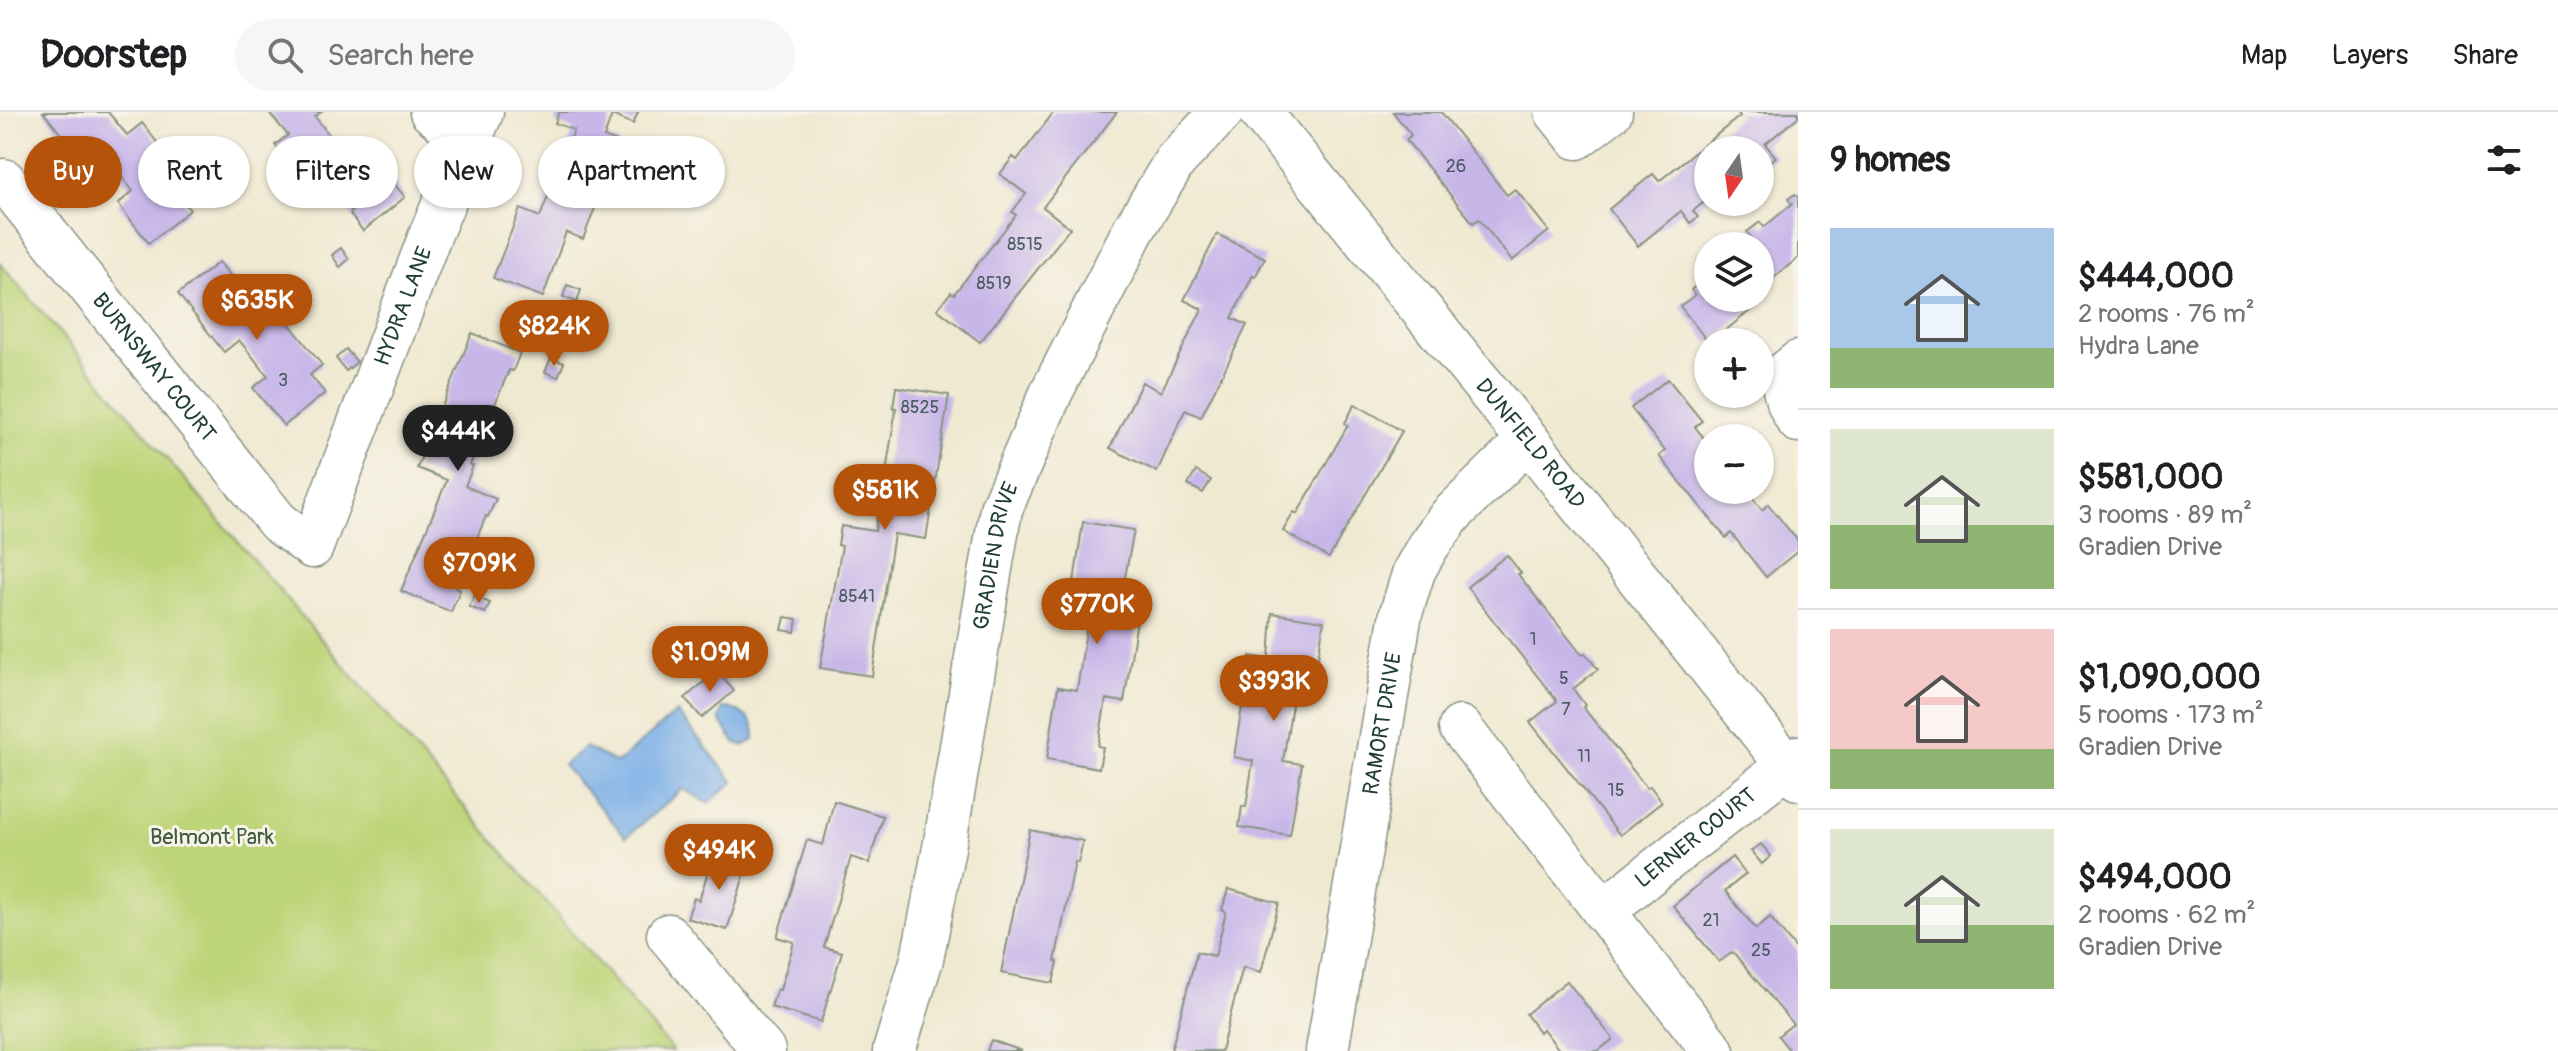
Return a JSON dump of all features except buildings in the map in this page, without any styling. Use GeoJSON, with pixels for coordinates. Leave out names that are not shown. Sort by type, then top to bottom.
{"type":"FeatureCollection","features":[{"type":"Feature","properties":{"kind":"street"},"geometry":{"type":"LineString","coordinates":[[431,112],[475,127]]}},
{"type":"Feature","properties":{"kind":"street","name":"GRADIEN DRIVE"},"geometry":{"type":"LineString","coordinates":[[894,1051],[922,959],[936,890],[1001,509],[1052,391],[1133,231],[1175,161],[1222,112]]}},
{"type":"Feature","properties":{"kind":"street","name":"DUNFIELD ROAD"},"geometry":{"type":"LineString","coordinates":[[1260,112],[1794,767]]}},
{"type":"Feature","properties":{"kind":"street"},"geometry":{"type":"LineString","coordinates":[[1556,112],[1577,138],[1611,112]]}},
{"type":"Feature","properties":{"kind":"street","name":"HYDRA LANE"},"geometry":{"type":"LineString","coordinates":[[312,547],[335,479],[475,127]]}},
{"type":"Feature","properties":{"kind":"street","name":"BURNSWAY COURT"},"geometry":{"type":"LineString","coordinates":[[4,180],[278,522],[312,547]]}},
{"type":"Feature","properties":{"kind":"street"},"geometry":{"type":"LineString","coordinates":[[1798,362],[1782,375],[1788,406],[1798,421]]}},
{"type":"Feature","properties":{"kind":"street","name":"RAMORT DRIVE"},"geometry":{"type":"LineString","coordinates":[[1327,1051],[1401,613],[1414,571],[1451,515],[1528,440]]}},
{"type":"Feature","properties":{"kind":"street"},"geometry":{"type":"LineString","coordinates":[[1460,727],[1713,1051]]}},
{"type":"Feature","properties":{"kind":"street","name":"LERNER COURT"},"geometry":{"type":"LineString","coordinates":[[1603,911],[1794,767]]}},
{"type":"Feature","properties":{"kind":"street"},"geometry":{"type":"LineString","coordinates":[[668,935],[764,1051]]}},
{"type":"Feature","properties":{"kind":"green space","name":"Belmont Park"},"geometry":{"type":"Polygon","coordinates":[[[0,263],[673,1051],[0,1051],[0,263]]]}},
{"type":"Feature","properties":{"kind":"water"},"geometry":{"type":"Polygon","coordinates":[[[723,708],[736,710],[747,717],[754,727],[754,740],[743,746],[735,743],[719,719],[723,708]]]}},
{"type":"Feature","properties":{"kind":"water"},"geometry":{"type":"Polygon","coordinates":[[[677,712],[734,782],[708,803],[683,789],[626,837],[563,765],[585,747],[617,763],[677,712]]]}}]}
